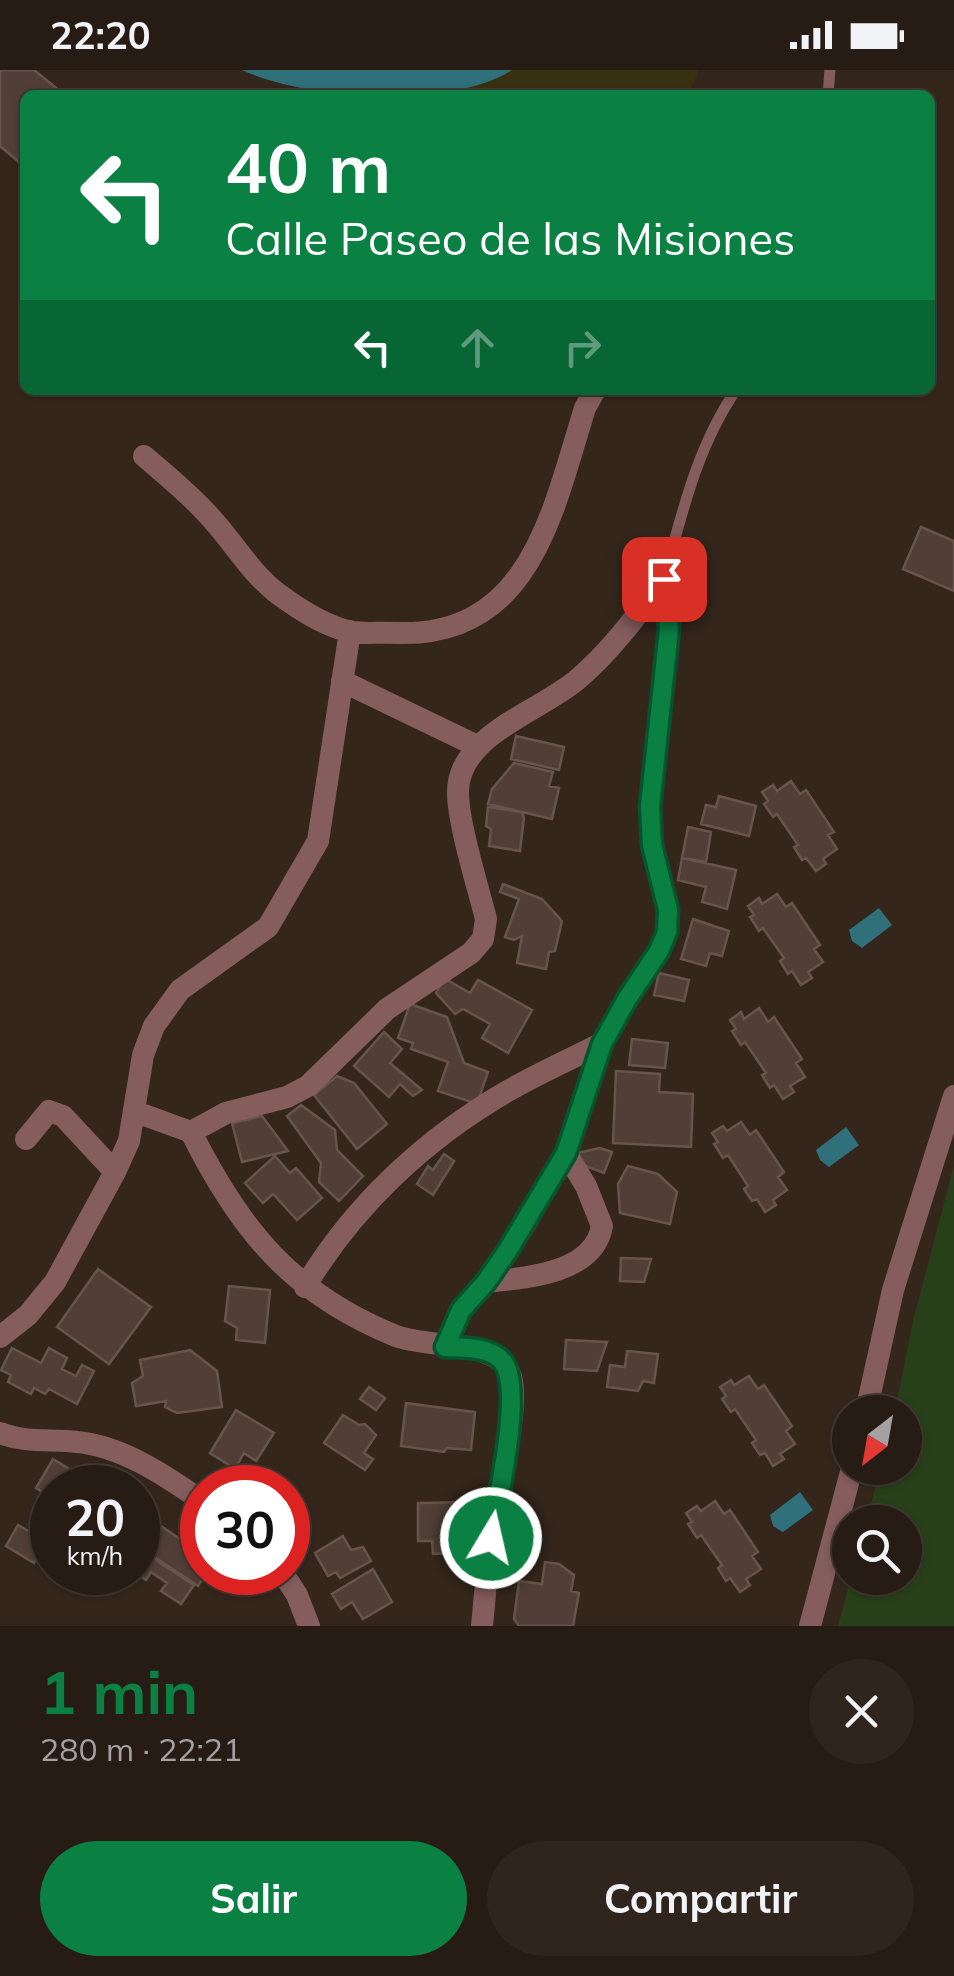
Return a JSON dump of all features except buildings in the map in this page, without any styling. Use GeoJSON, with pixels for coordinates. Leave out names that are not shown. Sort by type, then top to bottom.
{"type":"FeatureCollection","features":[{"type":"Feature","properties":{"kind":"street"},"geometry":{"type":"LineString","coordinates":[[144,456],[188,494],[249,568],[277,593],[350,632],[415,633],[464,624],[510,589],[538,548],[592,395]]}},
{"type":"Feature","properties":{"kind":"street"},"geometry":{"type":"LineString","coordinates":[[191,1132],[226,1113],[308,1086],[386,1010],[471,953],[482,939],[486,919],[458,790],[464,765],[477,746],[576,681],[664,579]]}},
{"type":"Feature","properties":{"kind":"street"},"geometry":{"type":"LineString","coordinates":[[445,1347],[461,1310],[486,1282],[566,1153],[602,1044],[667,932],[668,910],[652,845],[650,806],[669,629],[664,579]]}},
{"type":"Feature","properties":{"kind":"street"},"geometry":{"type":"LineString","coordinates":[[0,1337],[28,1315],[55,1282],[115,1172],[130,1141],[143,1056],[154,1026],[180,990],[268,927],[318,842],[350,632]]}},
{"type":"Feature","properties":{"kind":"street"},"geometry":{"type":"LineString","coordinates":[[342,681],[477,746]]}},
{"type":"Feature","properties":{"kind":"street"},"geometry":{"type":"LineString","coordinates":[[305,1287],[330,1245],[400,1170],[436,1138],[506,1092],[602,1044]]}},
{"type":"Feature","properties":{"kind":"street"},"geometry":{"type":"LineString","coordinates":[[870,1395],[893,1290],[954,1096]]}},
{"type":"Feature","properties":{"kind":"street"},"geometry":{"type":"LineString","coordinates":[[26,1139],[49,1111],[64,1116],[115,1172]]}},
{"type":"Feature","properties":{"kind":"street"},"geometry":{"type":"LineString","coordinates":[[136,1112],[191,1132],[224,1194],[258,1240],[305,1287],[373,1326],[407,1340],[483,1350],[502,1360],[512,1378],[510,1426],[491,1538],[482,1626]]}},
{"type":"Feature","properties":{"kind":"street"},"geometry":{"type":"LineString","coordinates":[[486,1282],[528,1278],[564,1268],[594,1249],[602,1226],[586,1186],[566,1153]]}},
{"type":"Feature","properties":{"kind":"street"},"geometry":{"type":"LineString","coordinates":[[0,1433],[12,1438],[79,1442],[116,1450],[180,1488]]}},
{"type":"Feature","properties":{"kind":"street"},"geometry":{"type":"LineString","coordinates":[[810,1626],[847,1485]]}},
{"type":"Feature","properties":{"kind":"street"},"geometry":{"type":"LineString","coordinates":[[296,1595],[308,1626]]}},
{"type":"Feature","properties":{"kind":"lane"},"geometry":{"type":"LineString","coordinates":[[664,579],[694,472],[717,418],[733,395]]}},
{"type":"Feature","properties":{"kind":"green space"},"geometry":{"type":"Polygon","coordinates":[[[954,1165],[954,1626],[838,1626],[846,1595],[922,1595],[922,1505],[871,1505],[876,1485],[922,1485],[922,1395],[898,1395],[913,1321],[954,1165]]]}},
{"type":"Feature","properties":{"kind":"sand"},"geometry":{"type":"Polygon","coordinates":[[[512,70],[699,70],[689,90],[459,90],[486,83],[512,70]]]}},
{"type":"Feature","properties":{"kind":"water"},"geometry":{"type":"Polygon","coordinates":[[[242,70],[512,70],[485,83],[456,90],[315,90],[242,70]]]}},
{"type":"Feature","properties":{"kind":"water"},"geometry":{"type":"Polygon","coordinates":[[[879,908],[892,925],[862,948],[852,941],[849,930],[879,908]]]}},
{"type":"Feature","properties":{"kind":"water"},"geometry":{"type":"Polygon","coordinates":[[[846,1127],[859,1145],[829,1167],[816,1150],[846,1127]]]}},
{"type":"Feature","properties":{"kind":"water"},"geometry":{"type":"Polygon","coordinates":[[[800,1492],[813,1510],[783,1532],[773,1526],[770,1515],[800,1492]]]}},
{"type":"Feature","properties":{"kind":"route"},"geometry":{"type":"LineString","coordinates":[[491,1538],[510,1426],[512,1378],[502,1360],[483,1350],[445,1347],[461,1310],[508,1250],[566,1153],[602,1044],[667,932],[668,910],[652,845],[650,806],[669,629],[664,579]]}}]}
